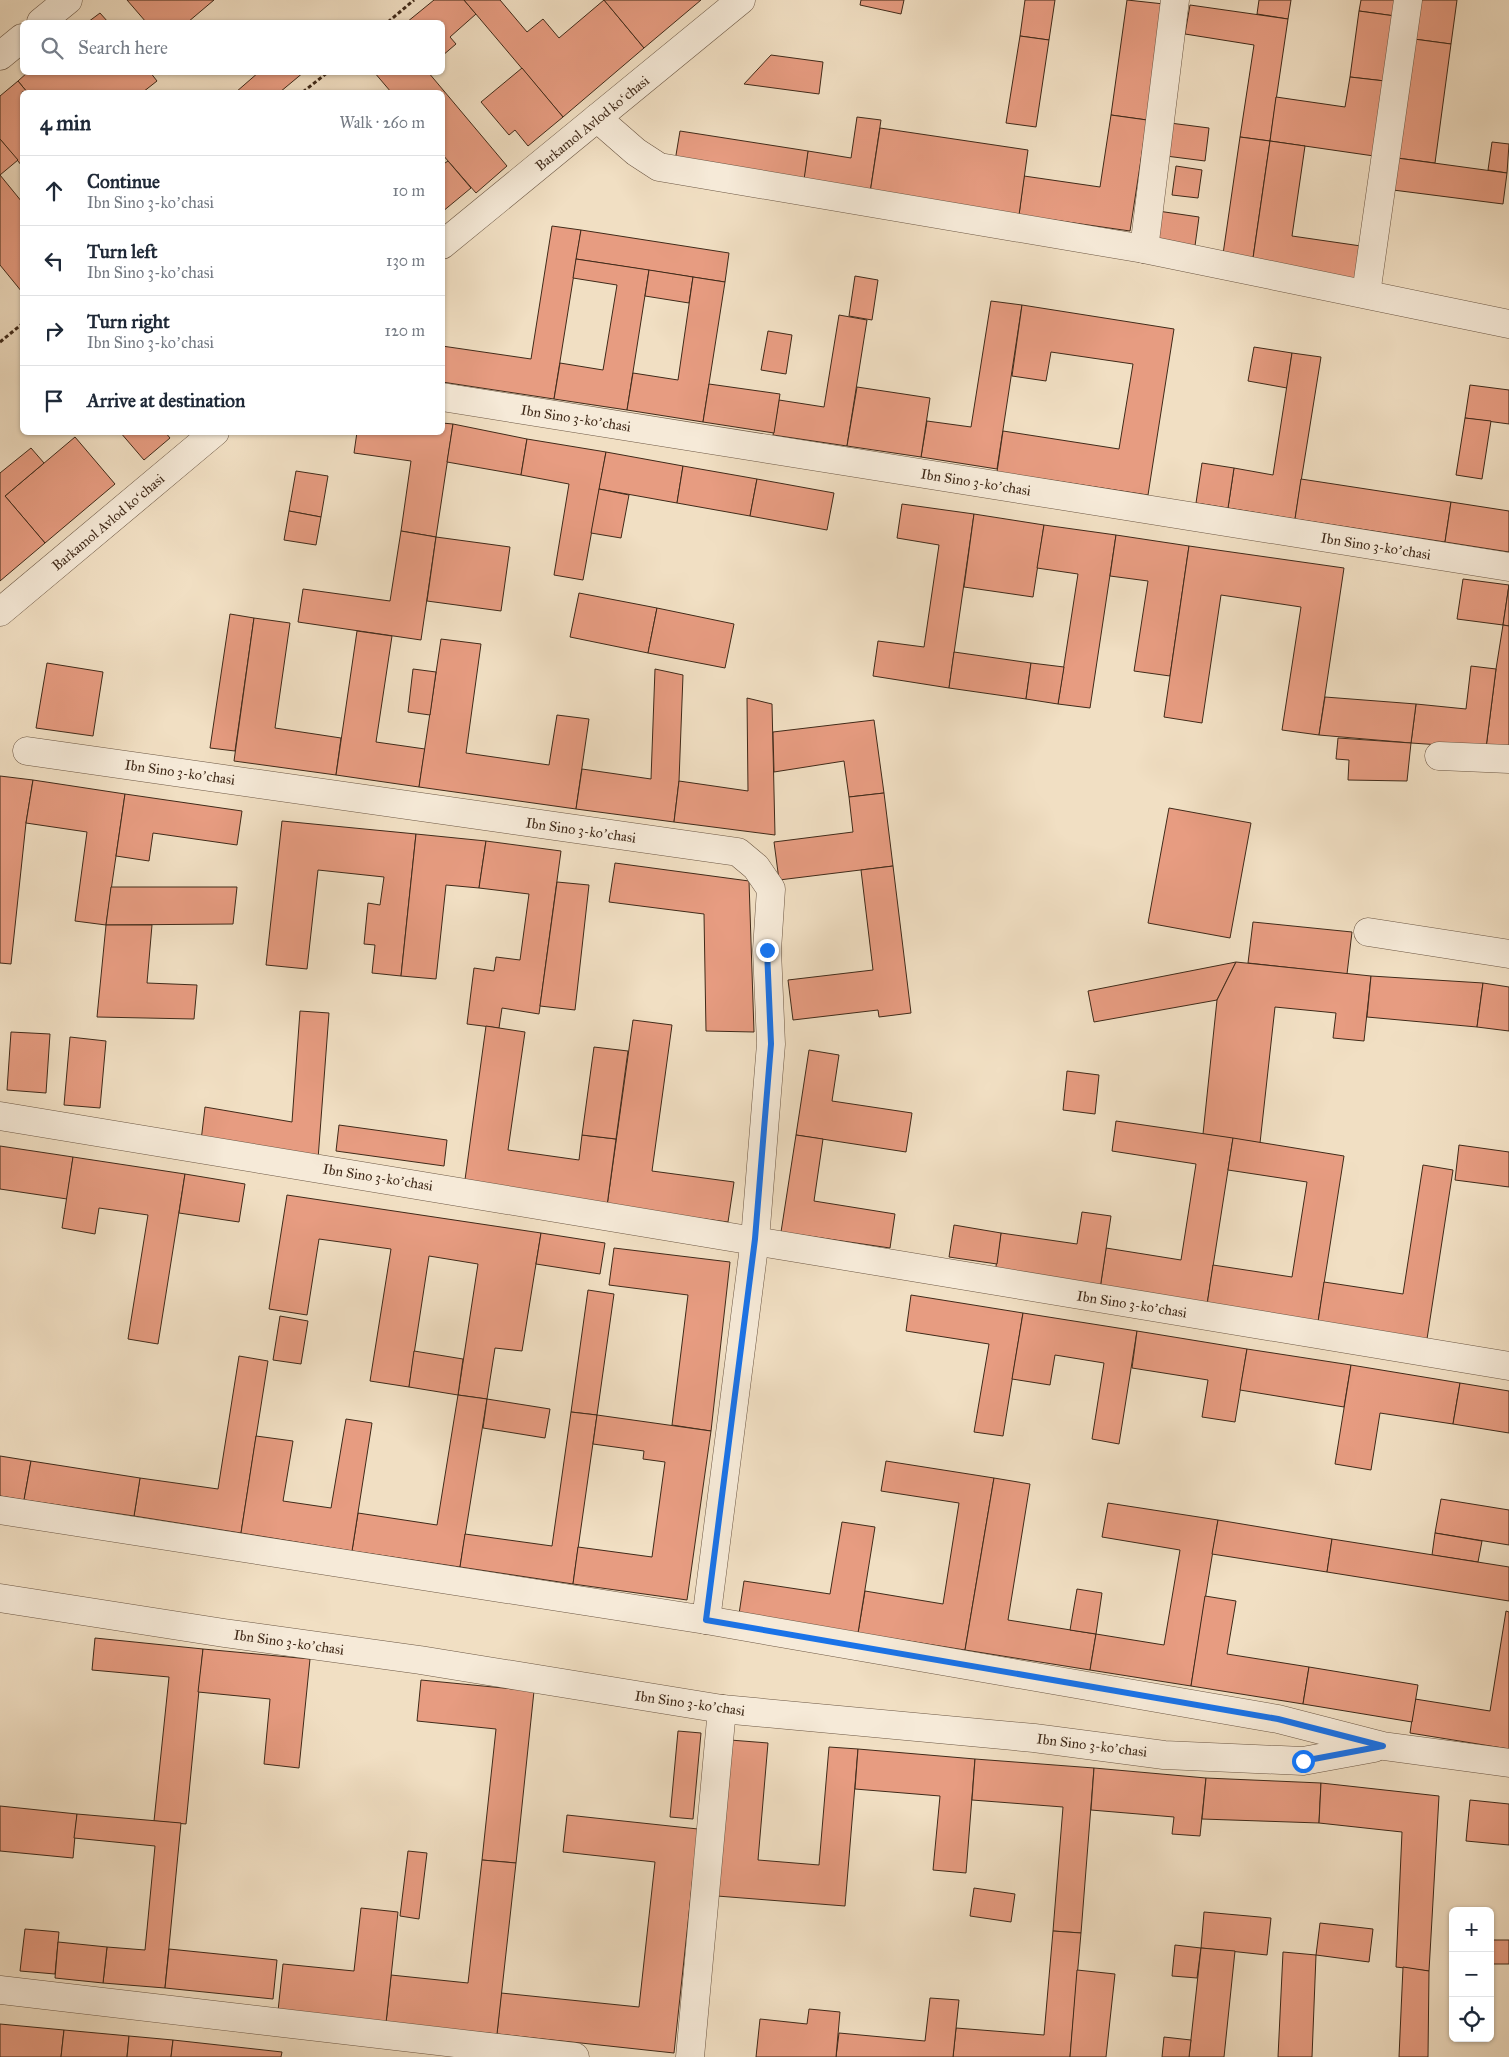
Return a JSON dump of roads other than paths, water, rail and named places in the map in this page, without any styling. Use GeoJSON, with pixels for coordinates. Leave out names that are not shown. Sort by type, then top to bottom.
{"type":"FeatureCollection","features":[{"type":"Feature","properties":{"kind":"street"},"geometry":{"type":"LineString","coordinates":[[43,20],[68,0]]}},
{"type":"Feature","properties":{"kind":"street","name":"Barkamol Avlod koʻchasi"},"geometry":{"type":"LineString","coordinates":[[445,243],[741,0]]}},
{"type":"Feature","properties":{"kind":"street"},"geometry":{"type":"LineString","coordinates":[[1144,249],[1175,0]]}},
{"type":"Feature","properties":{"kind":"street"},"geometry":{"type":"LineString","coordinates":[[1366,294],[1408,0]]}},
{"type":"Feature","properties":{"kind":"street"},"geometry":{"type":"LineString","coordinates":[[0,56],[20,40]]}},
{"type":"Feature","properties":{"kind":"street"},"geometry":{"type":"LineString","coordinates":[[597,118],[636,152],[659,167],[1144,249],[1509,324]]}},
{"type":"Feature","properties":{"kind":"street","name":"Ibn Sino 3-koʼchasi"},"geometry":{"type":"LineString","coordinates":[[445,397],[1509,567]]}},
{"type":"Feature","properties":{"kind":"street","name":"Barkamol Avlod koʻchasi"},"geometry":{"type":"LineString","coordinates":[[0,612],[212,435]]}},
{"type":"Feature","properties":{"kind":"street","name":"Ibn Sino 3-koʼchasi"},"geometry":{"type":"LineString","coordinates":[[27,750],[738,852],[756,866],[771,889],[767,950],[771,1044],[755,1239],[706,1620]]}},
{"type":"Feature","properties":{"kind":"street"},"geometry":{"type":"LineString","coordinates":[[1439,756],[1509,760]]}},
{"type":"Feature","properties":{"kind":"street"},"geometry":{"type":"LineString","coordinates":[[1368,932],[1509,954]]}},
{"type":"Feature","properties":{"kind":"street","name":"Ibn Sino 3-koʼchasi"},"geometry":{"type":"LineString","coordinates":[[0,1116],[755,1239],[1015,1285],[1509,1366]]}},
{"type":"Feature","properties":{"kind":"street","name":"Ibn Sino 3-koʼchasi"},"geometry":{"type":"LineString","coordinates":[[0,1510],[706,1620],[1278,1719],[1383,1746],[1509,1763]]}},
{"type":"Feature","properties":{"kind":"street","name":"Ibn Sino 3-koʼchasi"},"geometry":{"type":"LineString","coordinates":[[0,1598],[224,1633],[420,1660],[722,1709],[1034,1738],[1164,1754],[1303,1761],[1383,1746]]}},
{"type":"Feature","properties":{"kind":"street"},"geometry":{"type":"LineString","coordinates":[[690,2057],[722,1709]]}},
{"type":"Feature","properties":{"kind":"street"},"geometry":{"type":"LineString","coordinates":[[0,1990],[575,2057]]}}]}
